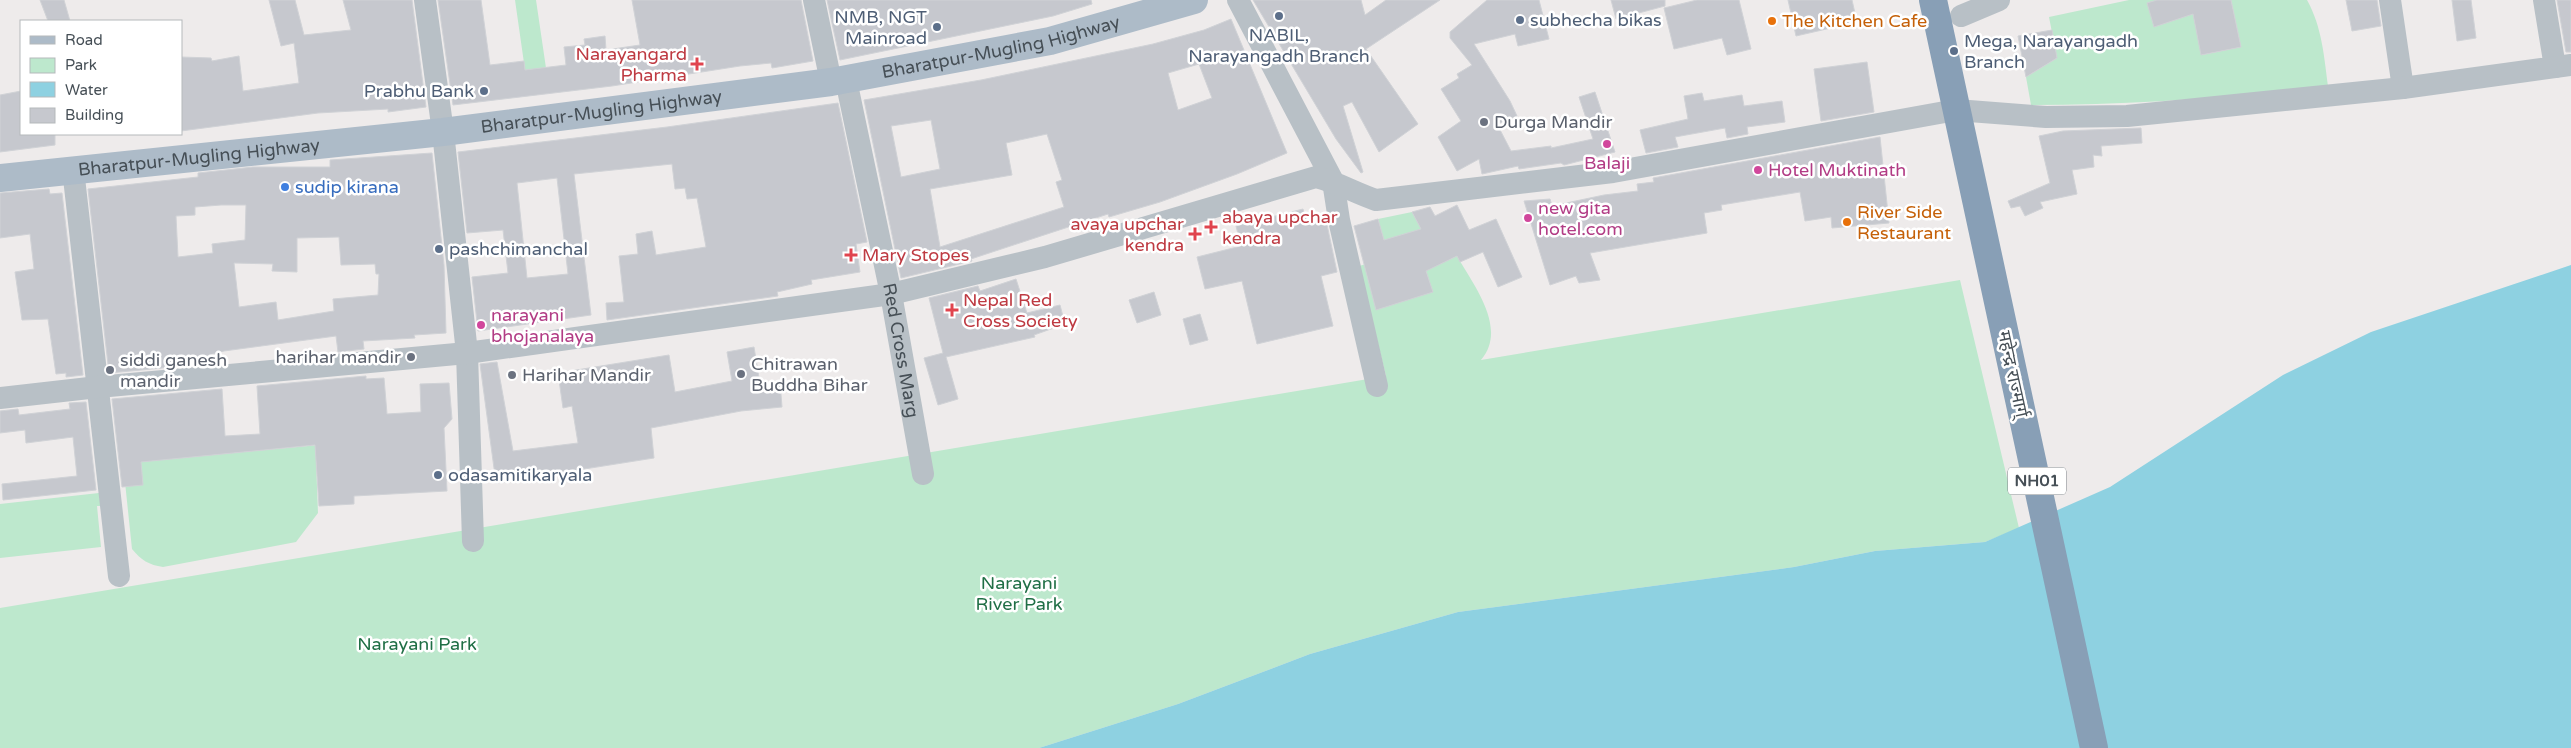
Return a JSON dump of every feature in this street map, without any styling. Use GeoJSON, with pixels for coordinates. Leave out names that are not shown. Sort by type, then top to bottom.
{"type":"FeatureCollection","features":[{"type":"Feature","properties":{"kind":"highway","name":"महेन्द्र राज्मार्ग्"},"geometry":{"type":"LineString","coordinates":[[1933,0],[2094,748]]}},
{"type":"Feature","properties":{"kind":"main road","name":"Bharatpur-Mugling Highway"},"geometry":{"type":"LineString","coordinates":[[0,178],[443,132],[838,81],[1050,41],[1194,0]]}},
{"type":"Feature","properties":{"kind":"street"},"geometry":{"type":"LineString","coordinates":[[425,0],[443,132],[467,353],[474,541]]}},
{"type":"Feature","properties":{"kind":"street","name":"Red Cross Marg"},"geometry":{"type":"LineString","coordinates":[[814,0],[838,81],[891,294],[923,474]]}},
{"type":"Feature","properties":{"kind":"street"},"geometry":{"type":"LineString","coordinates":[[1238,0],[1334,181],[1340,220],[1377,386]]}},
{"type":"Feature","properties":{"kind":"street"},"geometry":{"type":"LineString","coordinates":[[1961,16],[1999,0]]}},
{"type":"Feature","properties":{"kind":"street"},"geometry":{"type":"LineString","coordinates":[[2390,0],[2403,88]]}},
{"type":"Feature","properties":{"kind":"street"},"geometry":{"type":"LineString","coordinates":[[0,398],[98,386],[467,353],[891,294],[1045,257],[1316,177],[1334,181],[1350,192],[1376,200],[1613,172],[1956,110],[2046,117],[2127,116],[2403,88],[2563,66],[2544,0]]}},
{"type":"Feature","properties":{"kind":"street"},"geometry":{"type":"LineString","coordinates":[[73,169],[119,576]]}},
{"type":"Feature","properties":{"kind":"green space"},"geometry":{"type":"Polygon","coordinates":[[[515,0],[536,0],[546,68],[525,70],[515,0]]]}},
{"type":"Feature","properties":{"kind":"green space"},"geometry":{"type":"Polygon","coordinates":[[[2129,0],[2190,0],[2202,55],[2241,47],[2231,0],[2307,0],[2319,31],[2328,86],[2180,100],[2031,105],[2026,77],[2057,58],[2049,17],[2129,0]]]}},
{"type":"Feature","properties":{"kind":"green space","name":"Narayani River Park"},"geometry":{"type":"Polygon","coordinates":[[[1412,212],[1440,264],[1457,256],[1486,307],[1491,334],[1488,348],[1481,360],[1960,280],[2019,528],[1985,542],[1875,551],[1794,567],[1458,612],[1310,654],[1178,704],[1039,748],[0,748],[0,608],[1386,376],[1359,266],[1413,251],[1384,240],[1378,219],[1412,212]]]}},
{"type":"Feature","properties":{"kind":"green space"},"geometry":{"type":"Polygon","coordinates":[[[319,445],[316,461],[318,513],[296,542],[163,567],[146,561],[132,549],[123,463],[319,445]]]}},
{"type":"Feature","properties":{"kind":"green space"},"geometry":{"type":"Polygon","coordinates":[[[99,493],[101,506],[97,506],[101,547],[0,558],[0,504],[99,493]]]}},
{"type":"Feature","properties":{"kind":"water"},"geometry":{"type":"Polygon","coordinates":[[[2571,265],[2571,748],[1039,748],[1178,704],[1310,654],[1458,612],[1794,567],[1875,551],[1985,542],[2110,487],[2283,375],[2371,332],[2571,265]]]}},
{"type":"Feature","properties":{"kind":"building"},"geometry":{"type":"Polygon","coordinates":[[[40,0],[64,0],[70,20],[48,20],[40,0]]]}},
{"type":"Feature","properties":{"kind":"building"},"geometry":{"type":"Polygon","coordinates":[[[269,0],[295,0],[304,35],[351,30],[343,0],[412,0],[426,107],[388,112],[388,109],[318,113],[182,131],[182,57],[211,58],[212,61],[239,56],[243,91],[299,83],[294,43],[281,46],[269,0]]]}},
{"type":"Feature","properties":{"kind":"building"},"geometry":{"type":"Polygon","coordinates":[[[438,0],[481,0],[490,65],[524,61],[525,70],[566,65],[564,47],[585,45],[584,39],[605,36],[606,50],[640,45],[632,0],[801,0],[813,61],[772,68],[771,63],[740,66],[612,86],[453,105],[438,0]]]}},
{"type":"Feature","properties":{"kind":"building"},"geometry":{"type":"Polygon","coordinates":[[[827,0],[1091,0],[1092,4],[1053,16],[840,60],[827,0]]]}},
{"type":"Feature","properties":{"kind":"building"},"geometry":{"type":"Polygon","coordinates":[[[1253,0],[1361,0],[1365,15],[1386,0],[1440,0],[1366,49],[1418,124],[1379,152],[1352,102],[1343,106],[1363,172],[1361,173],[1336,139],[1253,0]]]}},
{"type":"Feature","properties":{"kind":"building"},"geometry":{"type":"Polygon","coordinates":[[[1487,0],[1539,0],[1549,39],[1518,46],[1515,34],[1474,44],[1510,101],[1517,116],[1497,124],[1511,151],[1551,146],[1551,148],[1593,139],[1579,97],[1595,92],[1615,152],[1564,165],[1561,163],[1519,169],[1518,166],[1482,174],[1479,159],[1457,171],[1438,137],[1461,121],[1441,89],[1459,78],[1457,74],[1472,65],[1450,38],[1450,32],[1487,0]]]}},
{"type":"Feature","properties":{"kind":"building"},"geometry":{"type":"Polygon","coordinates":[[[1611,0],[1665,0],[1665,6],[1616,19],[1611,0]]]}},
{"type":"Feature","properties":{"kind":"building"},"geometry":{"type":"Polygon","coordinates":[[[1697,0],[1739,0],[1751,49],[1727,55],[1722,38],[1674,49],[1664,8],[1697,0]]]}},
{"type":"Feature","properties":{"kind":"building"},"geometry":{"type":"Polygon","coordinates":[[[1788,0],[1852,0],[1857,22],[1796,36],[1788,0]]]}},
{"type":"Feature","properties":{"kind":"building"},"geometry":{"type":"Polygon","coordinates":[[[2157,0],[2231,0],[2241,47],[2201,55],[2193,14],[2154,27],[2147,3],[2157,0]]]}},
{"type":"Feature","properties":{"kind":"building"},"geometry":{"type":"Polygon","coordinates":[[[2346,0],[2377,0],[2381,26],[2352,31],[2346,0]]]}},
{"type":"Feature","properties":{"kind":"building"},"geometry":{"type":"Polygon","coordinates":[[[2452,0],[2471,0],[2476,38],[2457,41],[2452,0]]]}},
{"type":"Feature","properties":{"kind":"building"},"geometry":{"type":"Polygon","coordinates":[[[2557,0],[2571,0],[2571,52],[2566,52],[2557,0]]]}},
{"type":"Feature","properties":{"kind":"building"},"geometry":{"type":"Polygon","coordinates":[[[1231,19],[1287,153],[1237,174],[1160,202],[1109,217],[1108,214],[971,259],[972,261],[901,278],[864,100],[981,80],[1153,44],[1204,30],[1231,19]],[[1199,64],[1168,73],[1178,110],[1212,98],[1199,64]],[[931,120],[891,126],[901,177],[940,169],[931,120]],[[1047,134],[1006,143],[1012,175],[930,189],[940,247],[1064,207],[1056,182],[1062,180],[1047,134]]]}},
{"type":"Feature","properties":{"kind":"building"},"geometry":{"type":"Polygon","coordinates":[[[2052,30],[2057,58],[2026,77],[2018,36],[2052,30]]]}},
{"type":"Feature","properties":{"kind":"building"},"geometry":{"type":"Polygon","coordinates":[[[1867,62],[1874,112],[1821,121],[1814,69],[1867,62]]]}},
{"type":"Feature","properties":{"kind":"building"},"geometry":{"type":"Polygon","coordinates":[[[20,91],[20,135],[55,135],[55,145],[0,152],[0,95],[20,91]]]}},
{"type":"Feature","properties":{"kind":"building"},"geometry":{"type":"Polygon","coordinates":[[[1702,93],[1704,101],[1742,95],[1744,106],[1782,101],[1785,122],[1747,127],[1748,134],[1727,138],[1725,128],[1675,137],[1678,147],[1646,153],[1640,130],[1688,119],[1684,96],[1702,93]]]}},
{"type":"Feature","properties":{"kind":"building"},"geometry":{"type":"Polygon","coordinates":[[[838,103],[867,242],[856,244],[860,272],[811,280],[812,284],[777,292],[778,296],[607,320],[606,303],[624,302],[619,256],[638,254],[636,234],[652,231],[656,255],[706,247],[697,198],[687,199],[685,188],[675,189],[672,164],[574,174],[591,315],[478,331],[472,277],[508,273],[503,230],[467,233],[458,152],[667,127],[838,103]],[[557,178],[517,183],[527,278],[568,274],[557,178]]]}},
{"type":"Feature","properties":{"kind":"building"},"geometry":{"type":"Polygon","coordinates":[[[2141,128],[2142,143],[2101,146],[2102,156],[2093,155],[2094,167],[2072,170],[2077,194],[2040,202],[2043,208],[2025,216],[2020,206],[2011,208],[2008,201],[2050,183],[2039,136],[2063,131],[2141,128]]]}},
{"type":"Feature","properties":{"kind":"building"},"geometry":{"type":"Polygon","coordinates":[[[1880,137],[1889,223],[1832,228],[1831,217],[1805,221],[1800,192],[1721,205],[1722,210],[1704,213],[1707,233],[1590,253],[1600,280],[1579,283],[1576,276],[1550,285],[1524,201],[1550,199],[1552,206],[1604,195],[1638,191],[1637,184],[1654,182],[1653,178],[1880,137]]]}},
{"type":"Feature","properties":{"kind":"building"},"geometry":{"type":"Polygon","coordinates":[[[432,153],[444,265],[446,333],[414,335],[415,338],[363,341],[364,349],[338,352],[336,336],[224,351],[162,368],[109,373],[88,189],[198,177],[198,173],[253,167],[330,167],[330,160],[432,153]],[[246,205],[195,207],[195,215],[176,216],[178,257],[213,253],[212,244],[245,240],[246,205]],[[339,237],[297,238],[297,272],[272,271],[273,264],[234,263],[239,307],[276,302],[278,320],[334,311],[333,299],[378,295],[379,274],[376,274],[375,264],[341,265],[339,237]]]}},
{"type":"Feature","properties":{"kind":"building"},"geometry":{"type":"Polygon","coordinates":[[[49,189],[50,194],[62,193],[83,375],[66,377],[66,373],[56,374],[48,319],[22,320],[15,272],[34,269],[30,234],[0,238],[0,193],[49,189]]]}},
{"type":"Feature","properties":{"kind":"building"},"geometry":{"type":"Polygon","coordinates":[[[1457,205],[1469,230],[1496,219],[1522,277],[1498,287],[1483,252],[1460,262],[1457,256],[1426,271],[1433,292],[1376,310],[1354,226],[1378,219],[1384,240],[1421,229],[1412,212],[1430,207],[1435,216],[1457,205]]]}},
{"type":"Feature","properties":{"kind":"building"},"geometry":{"type":"Polygon","coordinates":[[[1303,209],[1306,221],[1325,215],[1337,272],[1321,276],[1333,326],[1257,344],[1242,281],[1205,289],[1197,257],[1241,246],[1236,226],[1303,209]]]}},
{"type":"Feature","properties":{"kind":"building"},"geometry":{"type":"Polygon","coordinates":[[[1016,279],[1027,313],[1060,305],[1065,324],[1034,335],[1035,337],[946,357],[958,399],[938,405],[924,358],[943,353],[929,298],[978,286],[980,291],[1016,279]]]}},
{"type":"Feature","properties":{"kind":"building"},"geometry":{"type":"Polygon","coordinates":[[[1154,292],[1161,315],[1137,323],[1129,300],[1154,292]]]}},
{"type":"Feature","properties":{"kind":"building"},"geometry":{"type":"Polygon","coordinates":[[[1200,314],[1208,340],[1190,345],[1183,319],[1200,314]]]}},
{"type":"Feature","properties":{"kind":"building"},"geometry":{"type":"Polygon","coordinates":[[[754,347],[760,384],[780,382],[782,407],[741,411],[651,428],[654,458],[496,483],[480,364],[497,362],[513,451],[578,443],[572,406],[563,408],[558,373],[669,355],[675,392],[732,381],[727,352],[754,347]]]}},
{"type":"Feature","properties":{"kind":"building"},"geometry":{"type":"Polygon","coordinates":[[[366,376],[366,379],[384,378],[387,414],[421,412],[420,384],[449,383],[452,419],[444,428],[447,491],[354,496],[354,504],[319,506],[315,445],[141,462],[143,485],[122,487],[112,399],[222,389],[225,436],[260,434],[257,386],[366,376]]]}},
{"type":"Feature","properties":{"kind":"building"},"geometry":{"type":"Polygon","coordinates":[[[86,402],[96,490],[3,500],[2,484],[77,476],[73,437],[26,443],[25,430],[0,433],[0,411],[18,409],[19,415],[70,409],[69,403],[86,402]]]}},
{"type":"Feature","properties":{"kind":"place","name":"NABIL, Narayangadh Branch"},"geometry":{"type":"Point","coordinates":[1279,16]}},
{"type":"Feature","properties":{"kind":"place","name":"subhecha bikas"},"geometry":{"type":"Point","coordinates":[1520,20]}},
{"type":"Feature","properties":{"kind":"place","name":"The Kitchen Cafe"},"geometry":{"type":"Point","coordinates":[1772,21]}},
{"type":"Feature","properties":{"kind":"place","name":"NMB, NGT Mainroad"},"geometry":{"type":"Point","coordinates":[937,27]}},
{"type":"Feature","properties":{"kind":"place","name":"Mega, Narayangadh Branch"},"geometry":{"type":"Point","coordinates":[1954,51]}},
{"type":"Feature","properties":{"kind":"place","name":"Narayangard Pharma"},"geometry":{"type":"Point","coordinates":[697,64]}},
{"type":"Feature","properties":{"kind":"place","name":"Prabhu Bank"},"geometry":{"type":"Point","coordinates":[484,91]}},
{"type":"Feature","properties":{"kind":"place","name":"Durga Mandir"},"geometry":{"type":"Point","coordinates":[1484,122]}},
{"type":"Feature","properties":{"kind":"place","name":"Balaji"},"geometry":{"type":"Point","coordinates":[1607,144]}},
{"type":"Feature","properties":{"kind":"place","name":"Hotel Muktinath"},"geometry":{"type":"Point","coordinates":[1758,170]}},
{"type":"Feature","properties":{"kind":"place","name":"sudip kirana"},"geometry":{"type":"Point","coordinates":[285,187]}},
{"type":"Feature","properties":{"kind":"place","name":"new gita hotel.com"},"geometry":{"type":"Point","coordinates":[1528,218]}},
{"type":"Feature","properties":{"kind":"place","name":"River Side Restaurant"},"geometry":{"type":"Point","coordinates":[1847,222]}},
{"type":"Feature","properties":{"kind":"place","name":"abaya upchar kendra"},"geometry":{"type":"Point","coordinates":[1211,227]}},
{"type":"Feature","properties":{"kind":"place","name":"avaya upchar kendra"},"geometry":{"type":"Point","coordinates":[1195,234]}},
{"type":"Feature","properties":{"kind":"place","name":"pashchimanchal"},"geometry":{"type":"Point","coordinates":[439,249]}},
{"type":"Feature","properties":{"kind":"place","name":"Mary Stopes"},"geometry":{"type":"Point","coordinates":[851,255]}},
{"type":"Feature","properties":{"kind":"place","name":"Nepal Red Cross Society"},"geometry":{"type":"Point","coordinates":[952,310]}},
{"type":"Feature","properties":{"kind":"place","name":"narayani bhojanalaya"},"geometry":{"type":"Point","coordinates":[481,325]}},
{"type":"Feature","properties":{"kind":"place","name":"harihar mandir"},"geometry":{"type":"Point","coordinates":[411,357]}},
{"type":"Feature","properties":{"kind":"place","name":"siddi ganesh mandir"},"geometry":{"type":"Point","coordinates":[110,370]}},
{"type":"Feature","properties":{"kind":"place","name":"Chitrawan Buddha Bihar"},"geometry":{"type":"Point","coordinates":[741,374]}},
{"type":"Feature","properties":{"kind":"place","name":"Harihar Mandir"},"geometry":{"type":"Point","coordinates":[512,375]}},
{"type":"Feature","properties":{"kind":"place","name":"odasamitikaryala"},"geometry":{"type":"Point","coordinates":[438,475]}},
{"type":"Feature","properties":{"kind":"park label","name":"Narayani Park"},"geometry":{"type":"Point","coordinates":[417,644]}}]}
